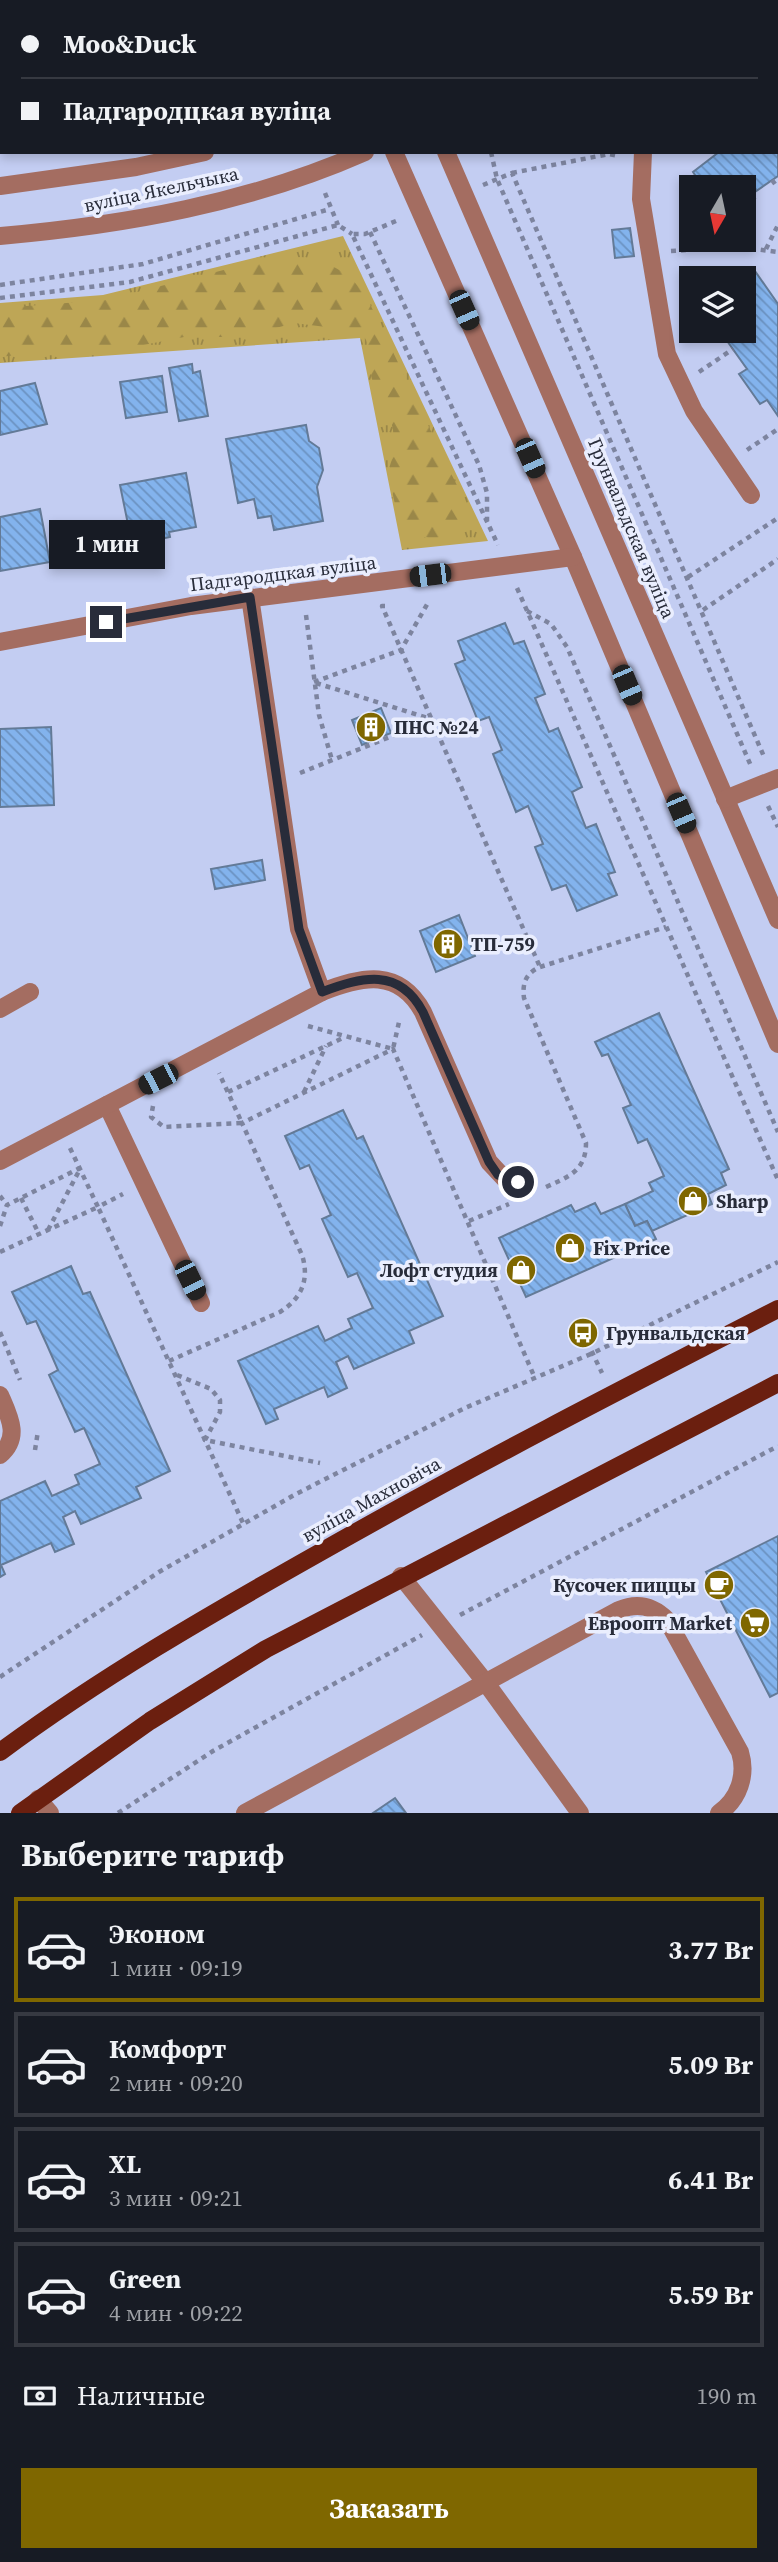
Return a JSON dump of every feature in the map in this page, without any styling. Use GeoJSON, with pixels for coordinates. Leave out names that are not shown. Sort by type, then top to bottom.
{"type":"FeatureCollection","features":[{"type":"Feature","properties":{"kind":"main road","name":"вуліца Махновіча"},"geometry":{"type":"LineString","coordinates":[[0,1752],[119,1669],[237,1598],[458,1475],[778,1309]]}},
{"type":"Feature","properties":{"kind":"main road"},"geometry":{"type":"LineString","coordinates":[[20,1813],[44,1806],[209,1683],[401,1576],[778,1383]]}},
{"type":"Feature","properties":{"kind":"street","name":"вуліца Якельчыка"},"geometry":{"type":"LineString","coordinates":[[0,186],[136,167],[196,154]]}},
{"type":"Feature","properties":{"kind":"street","name":"вуліца Якельчыка"},"geometry":{"type":"LineString","coordinates":[[0,236],[109,224],[210,204],[274,186],[360,154]]}},
{"type":"Feature","properties":{"kind":"street"},"geometry":{"type":"LineString","coordinates":[[395,154],[573,557],[778,1044]]}},
{"type":"Feature","properties":{"kind":"street","name":"Грунвальдская вуліца"},"geometry":{"type":"LineString","coordinates":[[447,154],[778,920]]}},
{"type":"Feature","properties":{"kind":"street"},"geometry":{"type":"LineString","coordinates":[[642,157],[641,199],[661,332],[673,372],[694,411],[751,495]]}},
{"type":"Feature","properties":{"kind":"street","name":"Падгародцкая вуліца"},"geometry":{"type":"LineString","coordinates":[[0,642],[250,597],[573,557]]}},
{"type":"Feature","properties":{"kind":"street"},"geometry":{"type":"LineString","coordinates":[[250,597],[299,929],[322,992]]}},
{"type":"Feature","properties":{"kind":"street"},"geometry":{"type":"LineString","coordinates":[[725,799],[770,781]]}},
{"type":"Feature","properties":{"kind":"street"},"geometry":{"type":"LineString","coordinates":[[0,1161],[322,992],[353,981],[375,979],[401,985],[410,992],[423,1012],[489,1162],[505,1179],[524,1181]]}},
{"type":"Feature","properties":{"kind":"street"},"geometry":{"type":"LineString","coordinates":[[0,1009],[30,992]]}},
{"type":"Feature","properties":{"kind":"street"},"geometry":{"type":"LineString","coordinates":[[107,1105],[201,1303]]}},
{"type":"Feature","properties":{"kind":"street"},"geometry":{"type":"LineString","coordinates":[[0,1395],[12,1427],[11,1442],[0,1455]]}},
{"type":"Feature","properties":{"kind":"street"},"geometry":{"type":"LineString","coordinates":[[401,1576],[486,1683],[580,1813]]}},
{"type":"Feature","properties":{"kind":"street"},"geometry":{"type":"LineString","coordinates":[[245,1813],[619,1610],[638,1605],[655,1609],[667,1620],[740,1752],[743,1769],[738,1789],[719,1813]]}},
{"type":"Feature","properties":{"kind":"path"},"geometry":{"type":"LineString","coordinates":[[491,154],[497,179],[770,781]]}},
{"type":"Feature","properties":{"kind":"path"},"geometry":{"type":"LineString","coordinates":[[585,154],[590,158]]}},
{"type":"Feature","properties":{"kind":"path"},"geometry":{"type":"LineString","coordinates":[[482,185],[512,173],[605,154]]}},
{"type":"Feature","properties":{"kind":"path"},"geometry":{"type":"LineString","coordinates":[[617,154],[642,157]]}},
{"type":"Feature","properties":{"kind":"path"},"geometry":{"type":"LineString","coordinates":[[512,173],[702,610],[770,781],[778,827]]}},
{"type":"Feature","properties":{"kind":"path"},"geometry":{"type":"LineString","coordinates":[[772,180],[778,188]]}},
{"type":"Feature","properties":{"kind":"path"},"geometry":{"type":"LineString","coordinates":[[323,186],[338,225],[352,234],[507,565],[778,1180]]}},
{"type":"Feature","properties":{"kind":"path"},"geometry":{"type":"LineString","coordinates":[[0,285],[143,264],[330,209]]}},
{"type":"Feature","properties":{"kind":"path"},"geometry":{"type":"LineString","coordinates":[[352,234],[370,232],[396,221]]}},
{"type":"Feature","properties":{"kind":"path"},"geometry":{"type":"LineString","coordinates":[[0,298],[130,282],[338,225]]}},
{"type":"Feature","properties":{"kind":"path"},"geometry":{"type":"LineString","coordinates":[[766,249],[778,225]]}},
{"type":"Feature","properties":{"kind":"path"},"geometry":{"type":"LineString","coordinates":[[370,232],[479,465],[487,493],[487,522]]}},
{"type":"Feature","properties":{"kind":"path"},"geometry":{"type":"LineString","coordinates":[[649,253],[712,247],[778,252]]}},
{"type":"Feature","properties":{"kind":"path"},"geometry":{"type":"LineString","coordinates":[[689,365],[695,375],[733,349]]}},
{"type":"Feature","properties":{"kind":"path"},"geometry":{"type":"LineString","coordinates":[[746,452],[778,429]]}},
{"type":"Feature","properties":{"kind":"path"},"geometry":{"type":"LineString","coordinates":[[738,441],[754,463]]}},
{"type":"Feature","properties":{"kind":"path"},"geometry":{"type":"LineString","coordinates":[[688,576],[778,518]]}},
{"type":"Feature","properties":{"kind":"path"},"geometry":{"type":"LineString","coordinates":[[702,610],[778,559]]}},
{"type":"Feature","properties":{"kind":"path"},"geometry":{"type":"LineString","coordinates":[[505,592],[518,590]]}},
{"type":"Feature","properties":{"kind":"path"},"geometry":{"type":"LineString","coordinates":[[417,602],[442,599]]}},
{"type":"Feature","properties":{"kind":"path"},"geometry":{"type":"LineString","coordinates":[[314,682],[401,650],[429,601]]}},
{"type":"Feature","properties":{"kind":"path"},"geometry":{"type":"LineString","coordinates":[[394,605],[382,606],[540,967]]}},
{"type":"Feature","properties":{"kind":"path"},"geometry":{"type":"LineString","coordinates":[[527,611],[551,624],[567,647],[778,1132]]}},
{"type":"Feature","properties":{"kind":"path"},"geometry":{"type":"LineString","coordinates":[[306,615],[322,732],[332,760]]}},
{"type":"Feature","properties":{"kind":"path"},"geometry":{"type":"LineString","coordinates":[[314,682],[432,720]]}},
{"type":"Feature","properties":{"kind":"path"},"geometry":{"type":"LineString","coordinates":[[294,775],[432,720]]}},
{"type":"Feature","properties":{"kind":"path"},"geometry":{"type":"LineString","coordinates":[[545,1188],[576,1172],[586,1150],[584,1136],[524,998],[524,982],[528,975],[540,967],[666,927]]}},
{"type":"Feature","properties":{"kind":"path"},"geometry":{"type":"LineString","coordinates":[[398,1017],[401,1027],[393,1049],[534,1376]]}},
{"type":"Feature","properties":{"kind":"path"},"geometry":{"type":"LineString","coordinates":[[296,1031],[316,1021]]}},
{"type":"Feature","properties":{"kind":"path"},"geometry":{"type":"LineString","coordinates":[[307,1026],[393,1049]]}},
{"type":"Feature","properties":{"kind":"path"},"geometry":{"type":"LineString","coordinates":[[228,1092],[346,1036]]}},
{"type":"Feature","properties":{"kind":"path"},"geometry":{"type":"LineString","coordinates":[[303,1094],[327,1045]]}},
{"type":"Feature","properties":{"kind":"path"},"geometry":{"type":"LineString","coordinates":[[156,1104],[151,1117],[164,1127],[242,1123],[393,1049]]}},
{"type":"Feature","properties":{"kind":"path"},"geometry":{"type":"LineString","coordinates":[[208,1077],[230,1065]]}},
{"type":"Feature","properties":{"kind":"path"},"geometry":{"type":"LineString","coordinates":[[170,1361],[280,1312],[296,1301],[306,1275],[302,1255],[219,1071]]}},
{"type":"Feature","properties":{"kind":"path"},"geometry":{"type":"LineString","coordinates":[[61,1129],[243,1523]]}},
{"type":"Feature","properties":{"kind":"path"},"geometry":{"type":"LineString","coordinates":[[0,1226],[7,1205],[80,1168]]}},
{"type":"Feature","properties":{"kind":"path"},"geometry":{"type":"LineString","coordinates":[[48,1230],[80,1168]]}},
{"type":"Feature","properties":{"kind":"path"},"geometry":{"type":"LineString","coordinates":[[0,1252],[144,1184]]}},
{"type":"Feature","properties":{"kind":"path"},"geometry":{"type":"LineString","coordinates":[[0,1196],[7,1205]]}},
{"type":"Feature","properties":{"kind":"path"},"geometry":{"type":"LineString","coordinates":[[21,1198],[39,1234]]}},
{"type":"Feature","properties":{"kind":"path"},"geometry":{"type":"LineString","coordinates":[[468,1222],[519,1199]]}},
{"type":"Feature","properties":{"kind":"path"},"geometry":{"type":"LineString","coordinates":[[0,1677],[149,1578],[352,1464],[534,1376],[593,1353],[778,1262]]}},
{"type":"Feature","properties":{"kind":"path"},"geometry":{"type":"LineString","coordinates":[[583,1333],[612,1394]]}},
{"type":"Feature","properties":{"kind":"path"},"geometry":{"type":"LineString","coordinates":[[176,1374],[211,1389],[220,1400],[220,1412],[205,1440]]}},
{"type":"Feature","properties":{"kind":"path"},"geometry":{"type":"LineString","coordinates":[[205,1440],[320,1463]]}},
{"type":"Feature","properties":{"kind":"green space"},"geometry":{"type":"Polygon","coordinates":[[[343,236],[488,541],[402,550],[360,338],[0,363],[0,303],[103,295],[343,236]]]}},
{"type":"Feature","properties":{"kind":"green space"},"geometry":{"type":"Polygon","coordinates":[[[296,257],[319,261],[338,269],[354,282],[368,300],[464,500],[467,517],[458,533],[440,538],[425,537],[414,533],[398,512],[391,483],[391,422],[373,382],[366,340],[358,331],[294,323],[243,337],[184,337],[113,351],[57,350],[0,357],[0,308],[106,300],[259,261],[296,257]]]}},
{"type":"Feature","properties":{"kind":"building"},"geometry":{"type":"Polygon","coordinates":[[[716,154],[778,154],[778,176],[756,191],[756,175],[695,175],[693,172],[716,154]]]}},
{"type":"Feature","properties":{"kind":"building"},"geometry":{"type":"Polygon","coordinates":[[[630,228],[634,256],[615,258],[612,230],[630,228]]]}},
{"type":"Feature","properties":{"kind":"building"},"geometry":{"type":"Polygon","coordinates":[[[756,272],[778,304],[778,416],[767,400],[760,404],[739,374],[747,369],[729,343],[756,343],[756,272]]]}},
{"type":"Feature","properties":{"kind":"building"},"geometry":{"type":"Polygon","coordinates":[[[192,364],[193,373],[200,371],[208,416],[179,421],[169,368],[192,364]]]}},
{"type":"Feature","properties":{"kind":"building"},"geometry":{"type":"Polygon","coordinates":[[[162,376],[167,412],[126,418],[120,382],[162,376]]]}},
{"type":"Feature","properties":{"kind":"building"},"geometry":{"type":"Polygon","coordinates":[[[35,383],[47,424],[0,435],[0,391],[35,383]]]}},
{"type":"Feature","properties":{"kind":"building"},"geometry":{"type":"Polygon","coordinates":[[[306,425],[309,441],[319,448],[323,470],[317,487],[323,521],[274,530],[271,516],[258,518],[254,499],[238,503],[226,439],[306,425]]]}},
{"type":"Feature","properties":{"kind":"building"},"geometry":{"type":"Polygon","coordinates":[[[186,473],[196,527],[169,532],[170,537],[145,542],[144,537],[131,539],[120,485],[186,473]]]}},
{"type":"Feature","properties":{"kind":"building"},"geometry":{"type":"Polygon","coordinates":[[[40,509],[50,562],[0,571],[0,517],[40,509]]]}},
{"type":"Feature","properties":{"kind":"building"},"geometry":{"type":"Polygon","coordinates":[[[505,623],[514,644],[524,641],[545,694],[535,698],[549,732],[558,728],[582,787],[572,792],[586,828],[596,824],[615,872],[608,874],[617,895],[577,911],[566,885],[552,890],[535,847],[543,844],[528,806],[516,812],[493,754],[502,750],[489,717],[478,721],[455,664],[465,660],[458,641],[505,623]]]}},
{"type":"Feature","properties":{"kind":"building","name":"ПНС №24"},"geometry":{"type":"Polygon","coordinates":[[[381,708],[391,733],[362,745],[352,720],[381,708]]]}},
{"type":"Feature","properties":{"kind":"building"},"geometry":{"type":"Polygon","coordinates":[[[51,727],[54,805],[0,807],[0,729],[51,727]]]}},
{"type":"Feature","properties":{"kind":"building"},"geometry":{"type":"Polygon","coordinates":[[[262,860],[265,880],[215,889],[211,869],[262,860]]]}},
{"type":"Feature","properties":{"kind":"building","name":"ТП-759"},"geometry":{"type":"Polygon","coordinates":[[[459,915],[475,956],[436,972],[420,931],[459,915]]]}},
{"type":"Feature","properties":{"kind":"building"},"geometry":{"type":"Polygon","coordinates":[[[659,1013],[729,1169],[721,1173],[726,1185],[708,1194],[712,1204],[652,1231],[647,1221],[635,1226],[625,1204],[653,1191],[649,1183],[664,1176],[647,1139],[638,1143],[623,1108],[631,1105],[608,1054],[602,1056],[595,1042],[659,1013]]]}},
{"type":"Feature","properties":{"kind":"building"},"geometry":{"type":"Polygon","coordinates":[[[343,1110],[357,1139],[363,1136],[443,1316],[409,1331],[414,1343],[354,1369],[348,1356],[336,1362],[347,1388],[328,1397],[324,1387],[274,1409],[278,1419],[266,1424],[238,1361],[318,1326],[325,1341],[352,1328],[348,1319],[373,1308],[357,1273],[348,1277],[322,1219],[331,1215],[309,1165],[300,1169],[285,1136],[343,1110]]]}},
{"type":"Feature","properties":{"kind":"building","name":"Fix Price"},"geometry":{"type":"Polygon","coordinates":[[[595,1203],[601,1214],[625,1204],[635,1226],[647,1221],[656,1239],[526,1297],[499,1238],[571,1205],[575,1212],[595,1203]]]}},
{"type":"Feature","properties":{"kind":"building"},"geometry":{"type":"Polygon","coordinates":[[[71,1266],[83,1294],[90,1292],[170,1471],[136,1487],[141,1498],[81,1524],[75,1511],[63,1517],[74,1544],[55,1552],[51,1543],[1,1565],[5,1574],[0,1577],[0,1501],[45,1481],[52,1496],[79,1484],[75,1475],[100,1464],[84,1428],[75,1432],[49,1375],[58,1370],[36,1321],[27,1324],[12,1292],[71,1266]]]}},
{"type":"Feature","properties":{"kind":"building","name":"Евроопт Market"},"geometry":{"type":"Polygon","coordinates":[[[778,1536],[778,1693],[770,1697],[706,1572],[778,1536]]]}},
{"type":"Feature","properties":{"kind":"building"},"geometry":{"type":"Polygon","coordinates":[[[395,1798],[406,1813],[373,1813],[395,1798]]]}},
{"type":"Feature","properties":{"kind":"place","name":"ПНС №24"},"geometry":{"type":"Point","coordinates":[371,727]}},
{"type":"Feature","properties":{"kind":"place","name":"ТП-759"},"geometry":{"type":"Point","coordinates":[448,944]}},
{"type":"Feature","properties":{"kind":"place","name":"Sharp"},"geometry":{"type":"Point","coordinates":[693,1201]}},
{"type":"Feature","properties":{"kind":"place","name":"Fix Price"},"geometry":{"type":"Point","coordinates":[570,1248]}},
{"type":"Feature","properties":{"kind":"place","name":"Лофт студия"},"geometry":{"type":"Point","coordinates":[521,1270]}},
{"type":"Feature","properties":{"kind":"place","name":"Грунвальдская"},"geometry":{"type":"Point","coordinates":[583,1333]}},
{"type":"Feature","properties":{"kind":"place","name":"Кусочек пиццы"},"geometry":{"type":"Point","coordinates":[719,1585]}},
{"type":"Feature","properties":{"kind":"place","name":"Евроопт Market"},"geometry":{"type":"Point","coordinates":[755,1623]}},
{"type":"Feature","properties":{"kind":"route"},"geometry":{"type":"LineString","coordinates":[[106,622],[250,597],[299,929],[310,967],[322,992],[360,979],[375,979],[401,985],[410,992],[423,1012],[489,1162],[498,1175],[518,1182]]}}]}
